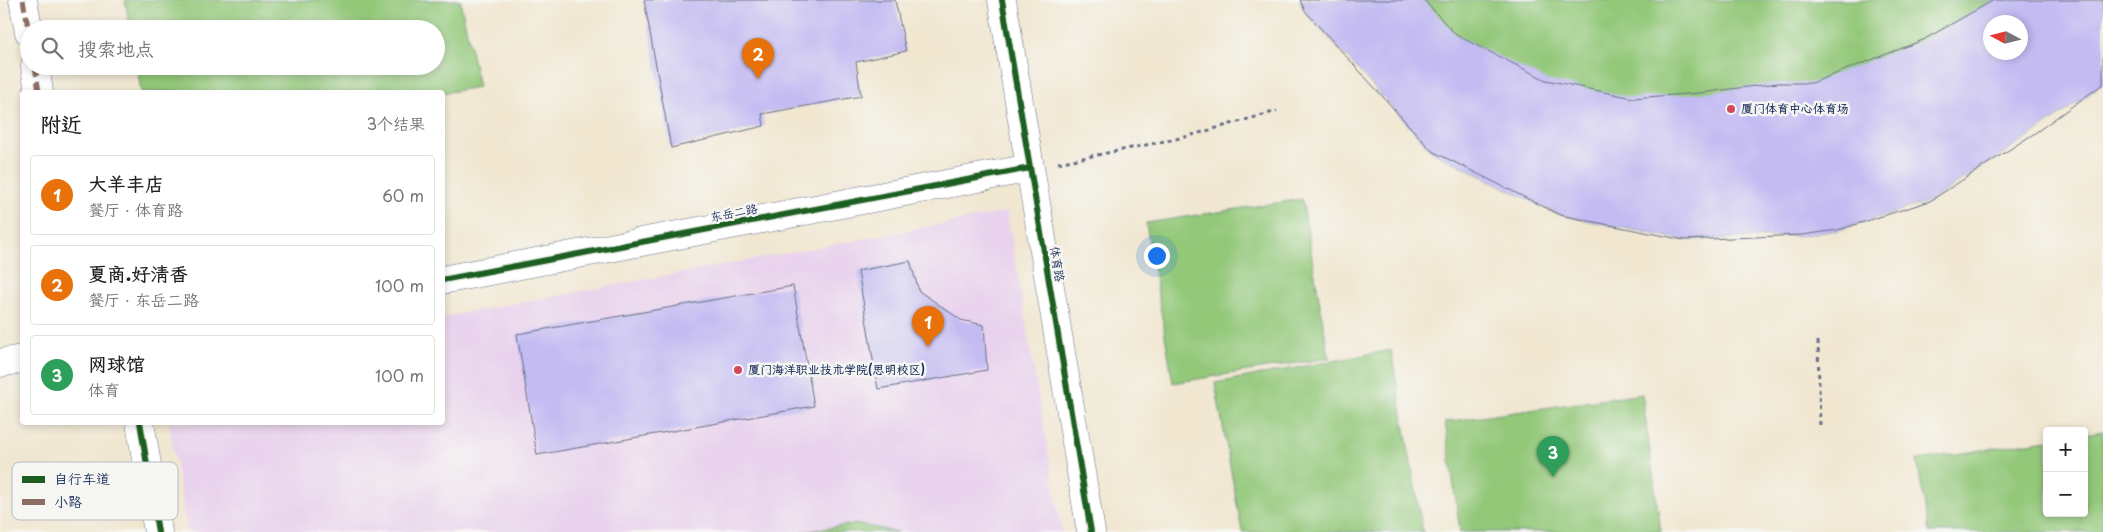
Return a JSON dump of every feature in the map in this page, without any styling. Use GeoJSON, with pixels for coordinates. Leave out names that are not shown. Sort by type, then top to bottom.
{"type":"FeatureCollection","features":[{"type":"Feature","properties":{"kind":"street"},"geometry":{"type":"LineString","coordinates":[[23,0],[27,20]]}},
{"type":"Feature","properties":{"kind":"street","name":"体育路"},"geometry":{"type":"LineString","coordinates":[[1002,0],[1091,532]]}},
{"type":"Feature","properties":{"kind":"street"},"geometry":{"type":"LineString","coordinates":[[36,75],[39,90]]}},
{"type":"Feature","properties":{"kind":"street","name":"东岳二路"},"geometry":{"type":"LineString","coordinates":[[445,279],[1030,168]]}},
{"type":"Feature","properties":{"kind":"street"},"geometry":{"type":"LineString","coordinates":[[0,363],[20,359]]}},
{"type":"Feature","properties":{"kind":"street"},"geometry":{"type":"LineString","coordinates":[[140,425],[147,462]]}},
{"type":"Feature","properties":{"kind":"path"},"geometry":{"type":"LineString","coordinates":[[1030,168],[1185,137],[1277,111]]}},
{"type":"Feature","properties":{"kind":"path"},"geometry":{"type":"LineString","coordinates":[[1818,341],[1820,428]]}},
{"type":"Feature","properties":{"kind":"shaded area","name":"厦门海洋职业技术学院(思明校区)"},"geometry":{"type":"Polygon","coordinates":[[[1007,212],[1062,532],[187,532],[178,478],[178,462],[175,462],[169,425],[445,425],[445,317],[1007,212]]]}},
{"type":"Feature","properties":{"kind":"green space"},"geometry":{"type":"Polygon","coordinates":[[[125,0],[460,0],[479,87],[445,93],[445,90],[141,90],[138,75],[445,75],[445,20],[128,20],[125,0]]]}},
{"type":"Feature","properties":{"kind":"green space","name":"厦门体育中心体育场"},"geometry":{"type":"Polygon","coordinates":[[[1300,0],[2103,0],[2103,84],[2035,133],[1930,201],[1838,230],[1802,235],[1684,240],[1560,215],[1432,151],[1305,11],[1300,0]]]}},
{"type":"Feature","properties":{"kind":"green space"},"geometry":{"type":"Polygon","coordinates":[[[1302,199],[1329,358],[1173,383],[1146,223],[1302,199]]]}},
{"type":"Feature","properties":{"kind":"green space"},"geometry":{"type":"Polygon","coordinates":[[[1391,350],[1423,532],[1242,532],[1215,383],[1391,350]]]}},
{"type":"Feature","properties":{"kind":"green space"},"geometry":{"type":"Polygon","coordinates":[[[1642,394],[1661,532],[1460,532],[1445,422],[1642,394]]]}},
{"type":"Feature","properties":{"kind":"green space"},"geometry":{"type":"Polygon","coordinates":[[[2103,431],[2103,532],[1929,532],[1917,460],[2043,441],[2043,517],[2088,517],[2088,433],[2103,431]]]}},
{"type":"Feature","properties":{"kind":"green space"},"geometry":{"type":"Polygon","coordinates":[[[855,524],[898,532],[802,532],[855,524]]]}},
{"type":"Feature","properties":{"kind":"building"},"geometry":{"type":"Polygon","coordinates":[[[644,0],[895,0],[906,51],[856,62],[861,96],[762,114],[764,126],[671,148],[644,0]]]}},
{"type":"Feature","properties":{"kind":"building","name":"厦门体育中心体育场"},"geometry":{"type":"Polygon","coordinates":[[[1300,0],[1424,0],[1456,35],[1546,80],[1633,98],[1700,93],[1778,83],[1812,83],[1923,40],[1994,0],[2103,0],[2103,84],[2035,133],[1930,201],[1838,230],[1802,235],[1684,240],[1560,215],[1432,151],[1305,11],[1300,0]]]}},
{"type":"Feature","properties":{"kind":"building"},"geometry":{"type":"Polygon","coordinates":[[[910,261],[919,291],[961,320],[984,325],[987,370],[878,389],[858,271],[910,261]]]}},
{"type":"Feature","properties":{"kind":"building"},"geometry":{"type":"Polygon","coordinates":[[[793,286],[814,406],[537,455],[517,334],[793,286]]]}},
{"type":"Feature","properties":{"kind":"marked path"},"geometry":{"type":"LineString","coordinates":[[23,0],[27,20]]}},
{"type":"Feature","properties":{"kind":"marked path"},"geometry":{"type":"LineString","coordinates":[[36,75],[39,90]]}},
{"type":"Feature","properties":{"kind":"cycle path"},"geometry":{"type":"LineString","coordinates":[[1002,0],[1091,532]]}},
{"type":"Feature","properties":{"kind":"cycle path"},"geometry":{"type":"LineString","coordinates":[[445,279],[1030,168]]}},
{"type":"Feature","properties":{"kind":"cycle path"},"geometry":{"type":"LineString","coordinates":[[140,425],[147,462]]}},
{"type":"Feature","properties":{"kind":"cycle path"},"geometry":{"type":"LineString","coordinates":[[156,520],[158,532]]}},
{"type":"Feature","properties":{"kind":"place","name":"夏商.好清香"},"geometry":{"type":"Point","coordinates":[758,79]}},
{"type":"Feature","properties":{"kind":"place","name":"厦门体育中心体育场"},"geometry":{"type":"Point","coordinates":[1731,109]}},
{"type":"Feature","properties":{"kind":"place","name":"大羊丰店"},"geometry":{"type":"Point","coordinates":[928,347]}},
{"type":"Feature","properties":{"kind":"place","name":"厦门海洋职业技术学院(思明校区)"},"geometry":{"type":"Point","coordinates":[738,370]}},
{"type":"Feature","properties":{"kind":"place","name":"网球馆"},"geometry":{"type":"Point","coordinates":[1553,477]}}]}
